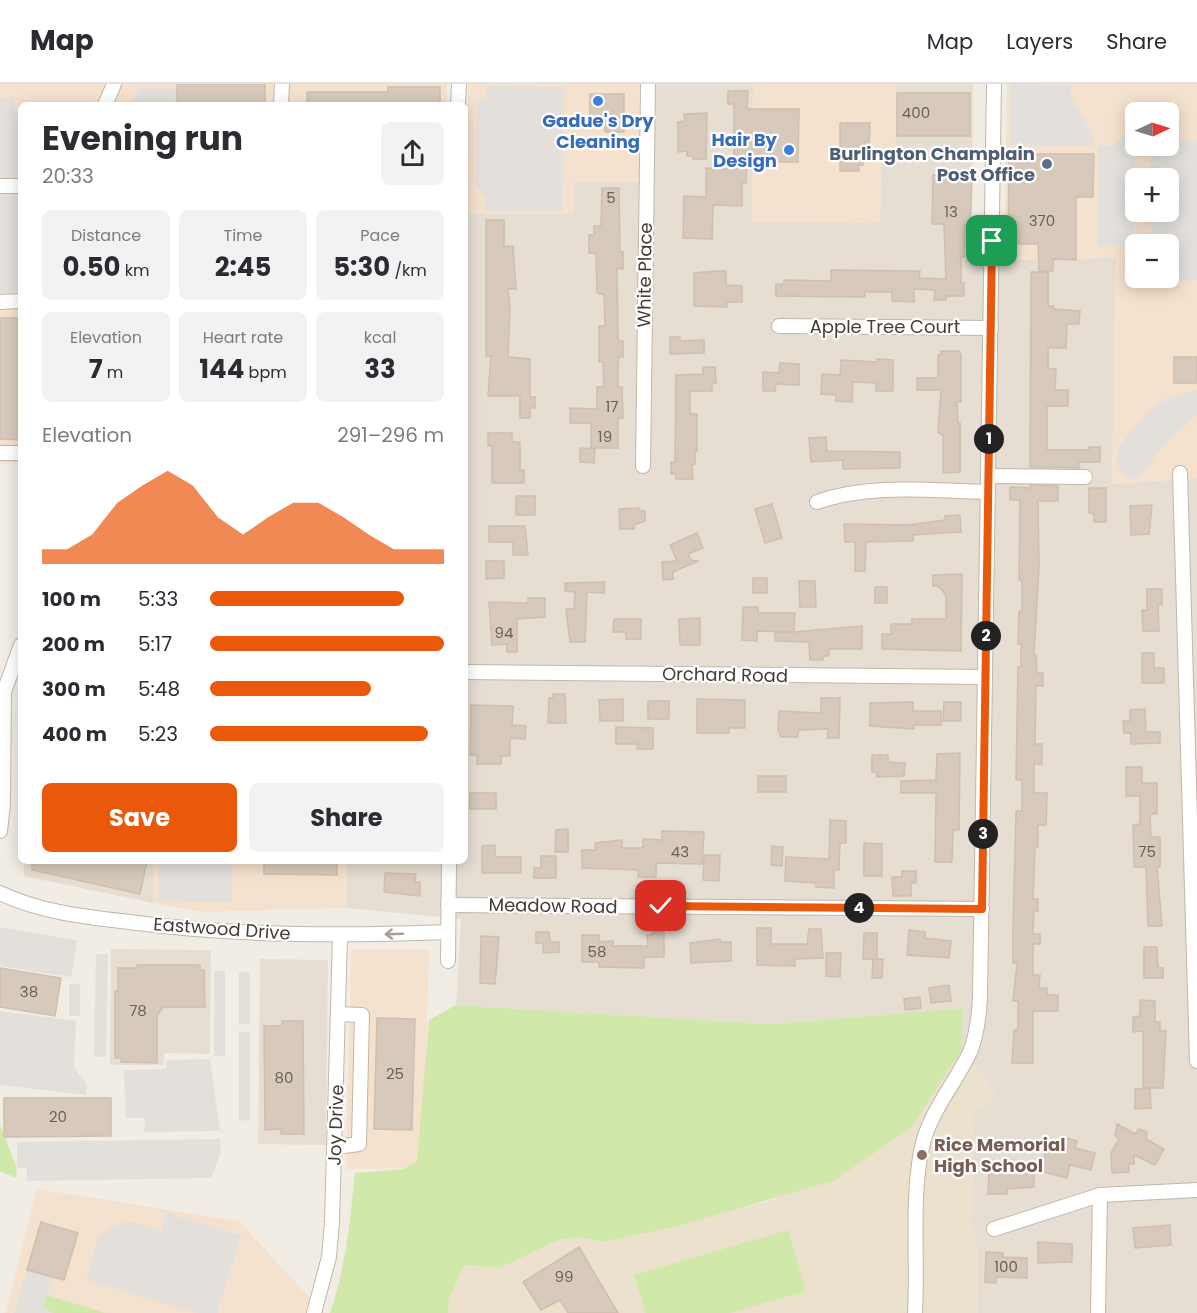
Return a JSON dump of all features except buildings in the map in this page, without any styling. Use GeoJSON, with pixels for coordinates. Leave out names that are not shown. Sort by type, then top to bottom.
{"type":"FeatureCollection","features":[{"type":"Feature","properties":{"kind":"street"},"geometry":{"type":"LineString","coordinates":[[106,102],[114,84]]}},
{"type":"Feature","properties":{"kind":"street"},"geometry":{"type":"LineString","coordinates":[[281,102],[282,84]]}},
{"type":"Feature","properties":{"kind":"street"},"geometry":{"type":"LineString","coordinates":[[458,102],[459,84]]}},
{"type":"Feature","properties":{"kind":"street","name":"White Place"},"geometry":{"type":"LineString","coordinates":[[643,466],[648,84]]}},
{"type":"Feature","properties":{"kind":"street"},"geometry":{"type":"LineString","coordinates":[[915,1313],[918,1176],[922,1146],[938,1107],[969,1053],[976,1031],[980,998],[994,84]]}},
{"type":"Feature","properties":{"kind":"street"},"geometry":{"type":"LineString","coordinates":[[0,186],[18,186]]}},
{"type":"Feature","properties":{"kind":"street"},"geometry":{"type":"LineString","coordinates":[[0,302],[18,302]]}},
{"type":"Feature","properties":{"kind":"street","name":"Apple Tree Court"},"geometry":{"type":"LineString","coordinates":[[778,326],[991,328]]}},
{"type":"Feature","properties":{"kind":"street"},"geometry":{"type":"LineString","coordinates":[[0,453],[18,453]]}},
{"type":"Feature","properties":{"kind":"street"},"geometry":{"type":"LineString","coordinates":[[1180,473],[1193,736],[1197,1061]]}},
{"type":"Feature","properties":{"kind":"street"},"geometry":{"type":"LineString","coordinates":[[988,476],[1085,477]]}},
{"type":"Feature","properties":{"kind":"street"},"geometry":{"type":"LineString","coordinates":[[818,502],[832,496],[864,493],[988,492]]}},
{"type":"Feature","properties":{"kind":"street"},"geometry":{"type":"LineString","coordinates":[[0,831],[4,790],[2,712],[4,692],[18,653]]}},
{"type":"Feature","properties":{"kind":"street","name":"Orchard Road"},"geometry":{"type":"LineString","coordinates":[[468,672],[985,677]]}},
{"type":"Feature","properties":{"kind":"street"},"geometry":{"type":"LineString","coordinates":[[448,961],[449,864]]}},
{"type":"Feature","properties":{"kind":"street","name":"Eastwood Drive"},"geometry":{"type":"LineString","coordinates":[[0,893],[47,909],[160,926],[232,933],[340,936],[448,932]]}},
{"type":"Feature","properties":{"kind":"street","name":"Meadow Road"},"geometry":{"type":"LineString","coordinates":[[448,905],[982,909]]}},
{"type":"Feature","properties":{"kind":"street","name":"Joy Drive"},"geometry":{"type":"LineString","coordinates":[[314,1313],[329,1257],[336,1147],[340,936]]}},
{"type":"Feature","properties":{"kind":"street"},"geometry":{"type":"LineString","coordinates":[[336,1147],[359,1144],[362,1027],[362,1016],[338,1014]]}},
{"type":"Feature","properties":{"kind":"street"},"geometry":{"type":"LineString","coordinates":[[994,1229],[1100,1195],[1197,1190]]}},
{"type":"Feature","properties":{"kind":"street"},"geometry":{"type":"LineString","coordinates":[[1098,1313],[1100,1195]]}},
{"type":"Feature","properties":{"kind":"shaded area"},"geometry":{"type":"Polygon","coordinates":[[[0,84],[447,84],[447,102],[18,102],[18,463],[0,464],[0,84]]]}},
{"type":"Feature","properties":{"kind":"shaded area"},"geometry":{"type":"Polygon","coordinates":[[[468,84],[639,84],[639,182],[574,182],[573,214],[468,214],[468,84]]]}},
{"type":"Feature","properties":{"kind":"shaded area"},"geometry":{"type":"Polygon","coordinates":[[[656,84],[753,84],[752,221],[880,223],[881,164],[895,163],[896,84],[973,84],[972,260],[1116,258],[1112,484],[1197,478],[1197,1313],[978,1313],[978,1254],[972,1226],[973,1114],[997,1096],[962,1049],[963,1008],[772,1024],[456,1005],[461,919],[346,908],[347,864],[468,864],[468,214],[573,214],[574,181],[639,182],[639,189],[654,189],[656,84]]]}},
{"type":"Feature","properties":{"kind":"shaded area"},"geometry":{"type":"Polygon","coordinates":[[[753,84],[896,84],[895,164],[881,164],[880,223],[752,221],[753,84]]]}},
{"type":"Feature","properties":{"kind":"shaded area"},"geometry":{"type":"Polygon","coordinates":[[[1007,84],[1197,84],[1197,478],[1112,484],[1116,258],[1004,259],[1007,84]]]}},
{"type":"Feature","properties":{"kind":"shaded area"},"geometry":{"type":"Polygon","coordinates":[[[1010,84],[1071,85],[1071,96],[1093,135],[1093,146],[1009,145],[1010,84]]]}},
{"type":"Feature","properties":{"kind":"shaded area"},"geometry":{"type":"Polygon","coordinates":[[[487,86],[564,87],[563,211],[485,211],[485,198],[476,185],[477,99],[487,99],[487,86]]]}},
{"type":"Feature","properties":{"kind":"shaded area"},"geometry":{"type":"Polygon","coordinates":[[[139,88],[176,88],[175,102],[132,102],[139,88]]]}},
{"type":"Feature","properties":{"kind":"shaded area"},"geometry":{"type":"Polygon","coordinates":[[[0,98],[14,98],[15,113],[18,113],[18,293],[0,293],[0,98]]]}},
{"type":"Feature","properties":{"kind":"shaded area"},"geometry":{"type":"Polygon","coordinates":[[[1124,136],[1125,156],[1135,156],[1135,168],[1125,168],[1125,222],[1134,222],[1134,234],[1125,234],[1125,245],[1098,245],[1098,146],[1110,146],[1124,136]]]}},
{"type":"Feature","properties":{"kind":"shaded area"},"geometry":{"type":"Polygon","coordinates":[[[1179,140],[1197,141],[1197,280],[1179,281],[1179,234],[1152,234],[1151,222],[1179,222],[1179,168],[1151,168],[1151,156],[1179,156],[1179,140]]]}},
{"type":"Feature","properties":{"kind":"shaded area"},"geometry":{"type":"Polygon","coordinates":[[[1197,390],[1197,414],[1163,445],[1144,473],[1133,480],[1122,475],[1116,463],[1118,448],[1133,428],[1151,409],[1170,397],[1197,390]]]}},
{"type":"Feature","properties":{"kind":"shaded area"},"geometry":{"type":"Polygon","coordinates":[[[24,864],[154,864],[153,903],[24,876],[24,864]]]}},
{"type":"Feature","properties":{"kind":"shaded area"},"geometry":{"type":"Polygon","coordinates":[[[154,864],[347,864],[346,908],[202,912],[153,903],[154,864]]]}},
{"type":"Feature","properties":{"kind":"shaded area"},"geometry":{"type":"Polygon","coordinates":[[[159,864],[232,864],[232,902],[158,901],[159,864]]]}},
{"type":"Feature","properties":{"kind":"shaded area"},"geometry":{"type":"Polygon","coordinates":[[[0,927],[77,940],[71,977],[0,966],[0,927]]]}},
{"type":"Feature","properties":{"kind":"shaded area"},"geometry":{"type":"Polygon","coordinates":[[[111,949],[211,950],[210,1054],[164,1053],[164,1065],[110,1065],[111,949]]]}},
{"type":"Feature","properties":{"kind":"shaded area"},"geometry":{"type":"Polygon","coordinates":[[[351,949],[429,950],[423,1168],[346,1169],[351,949]]]}},
{"type":"Feature","properties":{"kind":"shaded area"},"geometry":{"type":"Polygon","coordinates":[[[96,954],[108,954],[106,1057],[94,1057],[96,954]]]}},
{"type":"Feature","properties":{"kind":"shaded area"},"geometry":{"type":"Polygon","coordinates":[[[260,959],[328,960],[326,1145],[258,1144],[260,959]]]}},
{"type":"Feature","properties":{"kind":"shaded area"},"geometry":{"type":"Polygon","coordinates":[[[214,971],[225,971],[225,1056],[214,1056],[214,971]]]}},
{"type":"Feature","properties":{"kind":"shaded area"},"geometry":{"type":"Polygon","coordinates":[[[239,972],[250,972],[250,1024],[239,1024],[239,972]]]}},
{"type":"Feature","properties":{"kind":"shaded area"},"geometry":{"type":"Polygon","coordinates":[[[69,984],[80,984],[80,1016],[69,1016],[69,984]]]}},
{"type":"Feature","properties":{"kind":"shaded area"},"geometry":{"type":"Polygon","coordinates":[[[0,1011],[76,1021],[74,1068],[87,1084],[86,1095],[0,1085],[0,1011]]]}},
{"type":"Feature","properties":{"kind":"shaded area"},"geometry":{"type":"Polygon","coordinates":[[[239,1032],[250,1032],[250,1121],[239,1120],[239,1032]]]}},
{"type":"Feature","properties":{"kind":"shaded area","name":"Rice Memorial High School"},"geometry":{"type":"Polygon","coordinates":[[[962,1049],[998,1096],[973,1114],[972,1226],[978,1254],[978,1313],[448,1313],[449,1299],[464,1265],[500,1268],[559,1240],[579,1237],[602,1242],[773,1200],[938,1082],[962,1049]]]}},
{"type":"Feature","properties":{"kind":"shaded area"},"geometry":{"type":"Polygon","coordinates":[[[210,1059],[220,1131],[144,1132],[145,1118],[126,1118],[124,1070],[166,1069],[167,1060],[210,1059]]]}},
{"type":"Feature","properties":{"kind":"shaded area"},"geometry":{"type":"Polygon","coordinates":[[[220,1139],[221,1152],[211,1178],[27,1181],[27,1168],[17,1168],[17,1142],[220,1139]]]}},
{"type":"Feature","properties":{"kind":"shaded area"},"geometry":{"type":"Polygon","coordinates":[[[37,1189],[239,1221],[324,1313],[6,1313],[37,1189]]]}},
{"type":"Feature","properties":{"kind":"shaded area"},"geometry":{"type":"Polygon","coordinates":[[[167,1213],[241,1235],[217,1313],[197,1313],[86,1280],[99,1236],[108,1228],[128,1221],[161,1231],[167,1213]]]}},
{"type":"Feature","properties":{"kind":"shaded area"},"geometry":{"type":"Polygon","coordinates":[[[27,1270],[53,1278],[43,1308],[53,1313],[14,1313],[27,1270]]]}},
{"type":"Feature","properties":{"kind":"green space"},"geometry":{"type":"Polygon","coordinates":[[[456,1005],[772,1024],[963,1008],[962,1049],[911,1128],[833,1181],[678,1226],[602,1242],[579,1237],[559,1240],[500,1268],[464,1265],[449,1299],[448,1313],[330,1313],[344,1261],[355,1173],[404,1169],[417,1161],[429,1020],[456,1005]]]}},
{"type":"Feature","properties":{"kind":"green space"},"geometry":{"type":"Polygon","coordinates":[[[0,1125],[17,1168],[16,1178],[0,1171],[0,1125]]]}},
{"type":"Feature","properties":{"kind":"green space"},"geometry":{"type":"Polygon","coordinates":[[[788,1230],[806,1291],[730,1313],[646,1313],[634,1275],[788,1230]]]}},
{"type":"Feature","properties":{"kind":"green space"},"geometry":{"type":"Polygon","coordinates":[[[47,1295],[105,1313],[53,1313],[43,1308],[47,1295]]]}},
{"type":"Feature","properties":{"kind":"place","name":"Gadue's Dry Cleaning"},"geometry":{"type":"Point","coordinates":[598,101]}},
{"type":"Feature","properties":{"kind":"place","name":"Hair By Design"},"geometry":{"type":"Point","coordinates":[789,150]}},
{"type":"Feature","properties":{"kind":"place","name":"Burlington Champlain Post Office"},"geometry":{"type":"Point","coordinates":[1047,164]}},
{"type":"Feature","properties":{"kind":"place","name":"Rice Memorial High School"},"geometry":{"type":"Point","coordinates":[922,1155]}},
{"type":"Feature","properties":{"kind":"route"},"geometry":{"type":"LineString","coordinates":[[661,906],[982,909],[992,241]]}}]}
